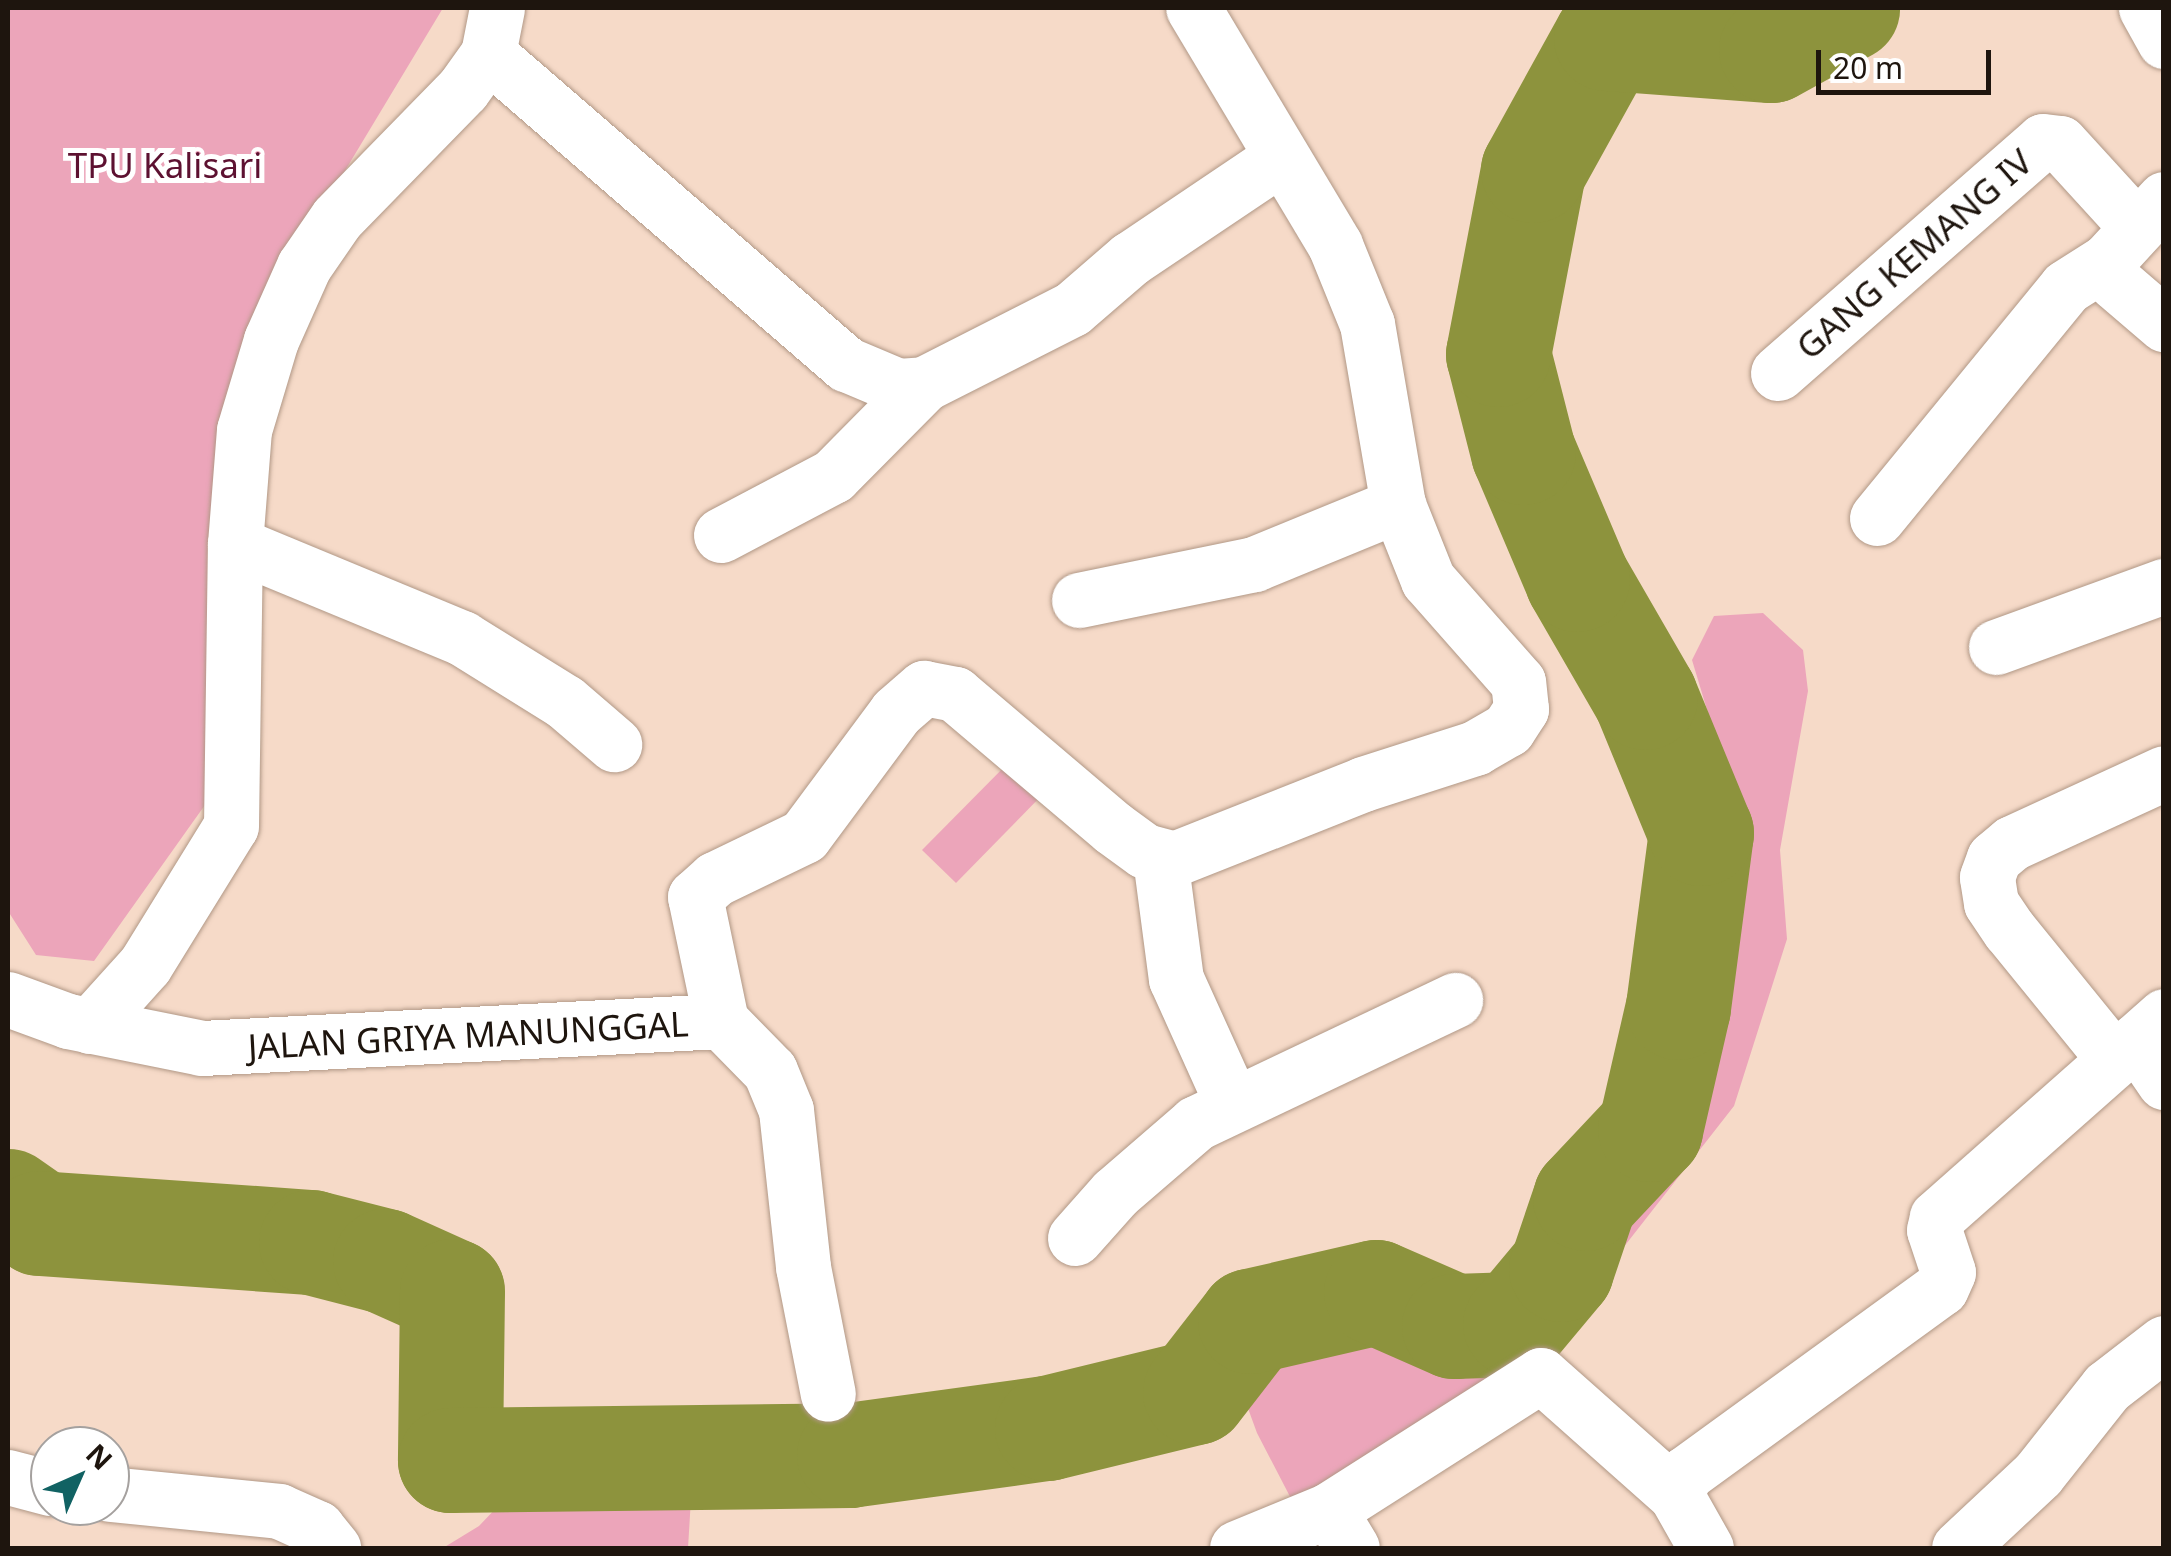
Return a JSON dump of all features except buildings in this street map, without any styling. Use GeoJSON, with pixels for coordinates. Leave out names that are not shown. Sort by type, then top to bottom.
{"type":"FeatureCollection","features":[{"type":"Feature","properties":{"kind":"street"},"geometry":{"type":"LineString","coordinates":[[1192,8],[1279,159],[1335,245],[1367,324],[1398,505],[1428,580],[1518,682],[1522,709],[1508,728],[1475,748],[1363,784],[1189,856],[1160,858],[1176,979],[1231,1101]]}},
{"type":"Feature","properties":{"kind":"street"},"geometry":{"type":"LineString","coordinates":[[2146,8],[2164,42]]}},
{"type":"Feature","properties":{"kind":"street"},"geometry":{"type":"LineString","coordinates":[[90,1026],[146,966],[231,826],[235,544],[244,430],[272,340],[304,266],[337,218],[463,89],[493,31],[846,364],[898,386],[924,384]]}},
{"type":"Feature","properties":{"kind":"street","name":"GANG KEMANG IV"},"geometry":{"type":"LineString","coordinates":[[1778,373],[2043,141],[2060,142],[2135,228],[2115,282],[2164,324]]}},
{"type":"Feature","properties":{"kind":"street"},"geometry":{"type":"LineString","coordinates":[[720,535],[833,476],[924,384],[1072,309],[1130,259],[1279,159]]}},
{"type":"Feature","properties":{"kind":"street"},"geometry":{"type":"LineString","coordinates":[[1877,518],[2066,287],[2135,228]]}},
{"type":"Feature","properties":{"kind":"street"},"geometry":{"type":"LineString","coordinates":[[1079,600],[1254,564],[1398,505]]}},
{"type":"Feature","properties":{"kind":"street"},"geometry":{"type":"LineString","coordinates":[[235,544],[462,638],[565,702],[614,744]]}},
{"type":"Feature","properties":{"kind":"street"},"geometry":{"type":"LineString","coordinates":[[1996,647],[2164,586]]}},
{"type":"Feature","properties":{"kind":"street","name":"JALAN GRIYA MANUNGGAL"},"geometry":{"type":"LineString","coordinates":[[8,999],[160,1044],[250,1048],[721,1022],[696,897],[714,879],[804,836],[896,712],[924,688],[955,694],[1113,828],[1160,858]]}},
{"type":"Feature","properties":{"kind":"street"},"geometry":{"type":"LineString","coordinates":[[1676,1496],[1684,1474],[1942,1288],[1948,1272],[1934,1230],[1937,1217],[2144,1050],[2010,930],[1991,903],[1987,877],[1994,858],[2012,842],[2164,773]]}},
{"type":"Feature","properties":{"kind":"street"},"geometry":{"type":"LineString","coordinates":[[1075,1238],[1154,1156],[1231,1101],[1456,1000]]}},
{"type":"Feature","properties":{"kind":"street"},"geometry":{"type":"LineString","coordinates":[[721,1022],[770,1071],[786,1110],[802,1267],[828,1394]]}},
{"type":"Feature","properties":{"kind":"street"},"geometry":{"type":"LineString","coordinates":[[1959,1548],[2038,1474],[2107,1387],[2164,1343]]}},
{"type":"Feature","properties":{"kind":"street"},"geometry":{"type":"LineString","coordinates":[[1236,1548],[1340,1529],[1541,1376],[1676,1496],[1706,1548]]}},
{"type":"Feature","properties":{"kind":"street"},"geometry":{"type":"LineString","coordinates":[[130,1496],[278,1512],[317,1528],[333,1548]]}},
{"type":"Feature","properties":{"kind":"green space","name":"TPU Kalisari"},"geometry":{"type":"Polygon","coordinates":[[[8,8],[443,8],[293,257],[227,774],[94,961],[36,955],[8,911],[8,8]]]}},
{"type":"Feature","properties":{"kind":"green space"},"geometry":{"type":"Polygon","coordinates":[[[1763,613],[1803,650],[1808,691],[1780,850],[1787,939],[1734,1106],[1519,1381],[1298,1512],[1257,1433],[1238,1381],[1252,1347],[1288,1326],[1339,1309],[1388,1304],[1450,1328],[1523,1336],[1597,1226],[1605,1187],[1655,1134],[1680,1092],[1684,1039],[1739,816],[1692,660],[1714,616],[1763,613]]]}},
{"type":"Feature","properties":{"kind":"green space"},"geometry":{"type":"Polygon","coordinates":[[[1015,756],[1049,788],[956,883],[922,850],[1015,756]]]}},
{"type":"Feature","properties":{"kind":"green space"},"geometry":{"type":"Polygon","coordinates":[[[522,1481],[692,1482],[688,1548],[443,1548],[479,1526],[522,1481]]]}},
{"type":"Feature","properties":{"kind":"waterway"},"geometry":{"type":"LineString","coordinates":[[8,1201],[39,1223],[311,1242],[385,1261],[452,1291],[450,1460],[849,1455],[1047,1428],[1195,1392],[1250,1321],[1376,1292],[1454,1326],[1515,1324],[1561,1269],[1585,1198],[1650,1129],[1678,1007],[1701,833],[1645,697],[1577,579],[1523,452],[1498,354],[1533,170],[1606,38],[1771,50],[1847,8]]}}]}
